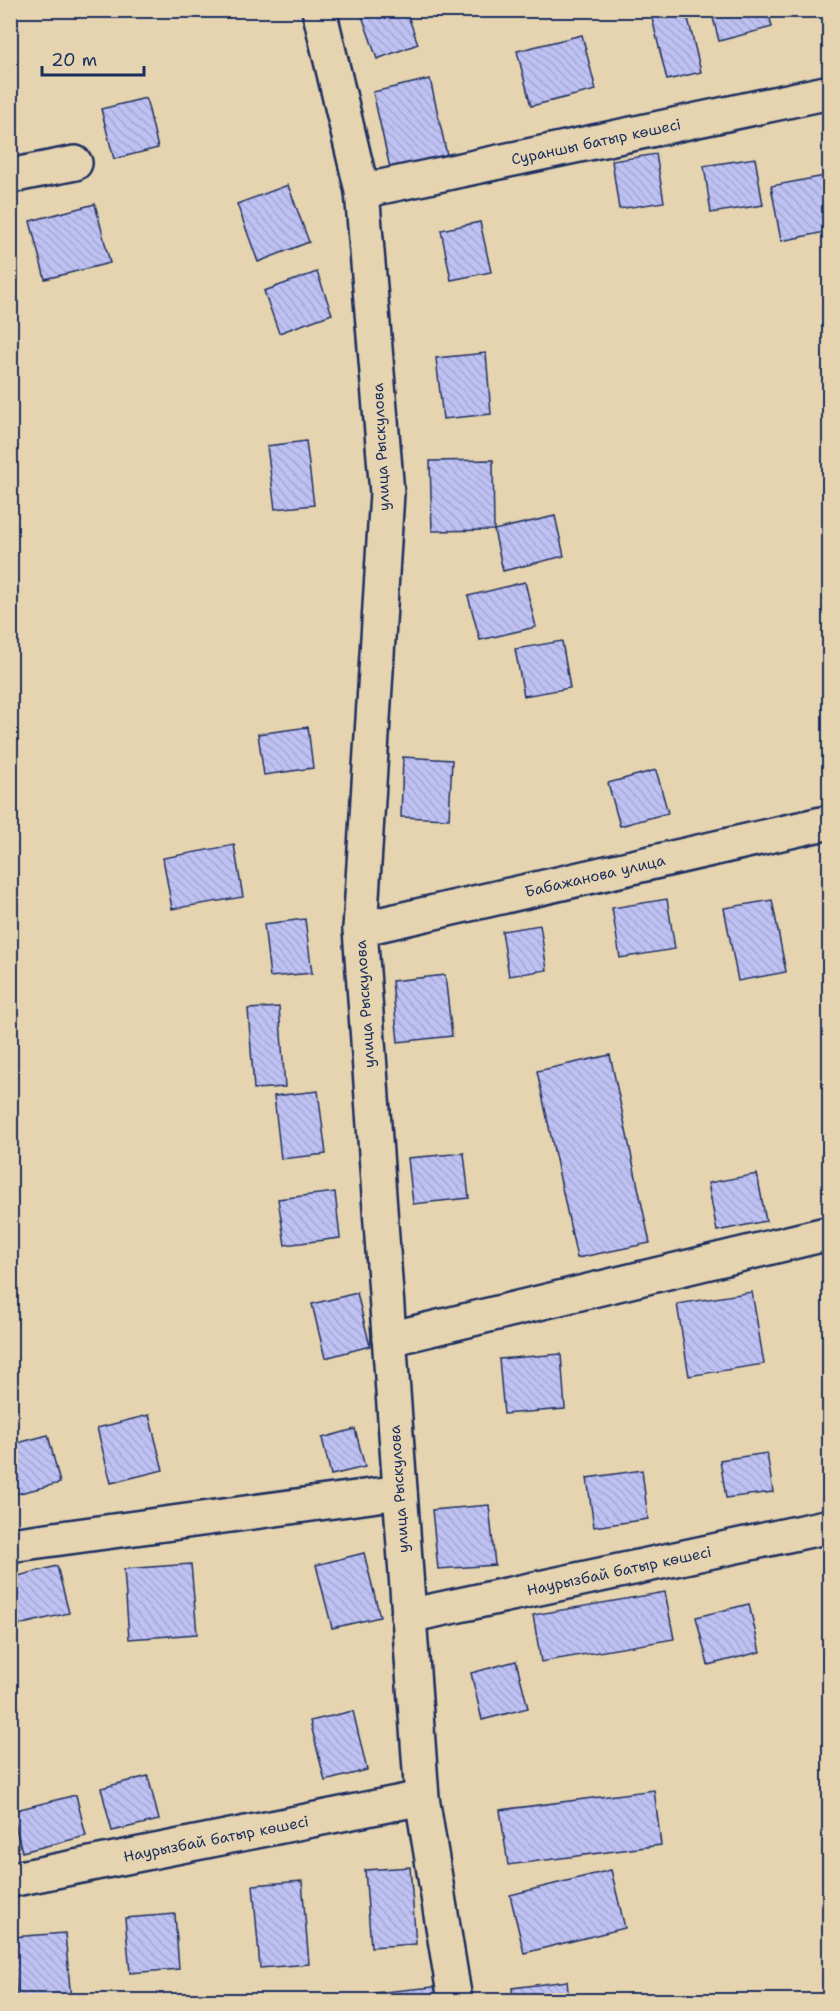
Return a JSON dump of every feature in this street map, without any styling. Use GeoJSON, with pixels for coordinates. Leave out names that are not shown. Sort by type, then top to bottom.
{"type":"FeatureCollection","features":[{"type":"Feature","properties":{"kind":"street","name":"улица Рыскулова"},"geometry":{"type":"LineString","coordinates":[[319,10],[362,191],[387,493],[360,929],[422,1798],[455,2001]]}},
{"type":"Feature","properties":{"kind":"street","name":"Сураншы батыр көшесі"},"geometry":{"type":"LineString","coordinates":[[362,191],[830,93]]}},
{"type":"Feature","properties":{"kind":"street"},"geometry":{"type":"LineString","coordinates":[[10,176],[75,163]]}},
{"type":"Feature","properties":{"kind":"street","name":"Бабажанова улица"},"geometry":{"type":"LineString","coordinates":[[360,929],[830,822]]}},
{"type":"Feature","properties":{"kind":"street"},"geometry":{"type":"LineString","coordinates":[[389,1339],[830,1233]]}},
{"type":"Feature","properties":{"kind":"street"},"geometry":{"type":"LineString","coordinates":[[10,1545],[400,1492]]}},
{"type":"Feature","properties":{"kind":"street","name":"Наурызбай батыр көшесі"},"geometry":{"type":"LineString","coordinates":[[408,1616],[830,1526]]}},
{"type":"Feature","properties":{"kind":"street","name":"Наурызбай батыр көшесі"},"geometry":{"type":"LineString","coordinates":[[10,1880],[422,1798]]}},
{"type":"Feature","properties":{"kind":"building"},"geometry":{"type":"Polygon","coordinates":[[[360,10],[406,10],[418,44],[377,59],[360,10]]]}},
{"type":"Feature","properties":{"kind":"building"},"geometry":{"type":"Polygon","coordinates":[[[650,10],[686,10],[701,72],[667,80],[650,10]]]}},
{"type":"Feature","properties":{"kind":"building"},"geometry":{"type":"Polygon","coordinates":[[[711,10],[768,10],[772,27],[719,41],[711,10]]]}},
{"type":"Feature","properties":{"kind":"building"},"geometry":{"type":"Polygon","coordinates":[[[582,35],[596,90],[531,106],[517,51],[582,35]]]}},
{"type":"Feature","properties":{"kind":"building"},"geometry":{"type":"Polygon","coordinates":[[[430,79],[447,155],[390,168],[373,92],[430,79]]]}},
{"type":"Feature","properties":{"kind":"building"},"geometry":{"type":"Polygon","coordinates":[[[146,98],[158,148],[114,159],[101,109],[146,98]]]}},
{"type":"Feature","properties":{"kind":"building"},"geometry":{"type":"Polygon","coordinates":[[[656,154],[664,202],[619,209],[612,161],[656,154]]]}},
{"type":"Feature","properties":{"kind":"building"},"geometry":{"type":"Polygon","coordinates":[[[755,158],[763,205],[711,213],[704,166],[755,158]]]}},
{"type":"Feature","properties":{"kind":"building"},"geometry":{"type":"Polygon","coordinates":[[[830,175],[830,231],[781,241],[771,186],[830,175]]]}},
{"type":"Feature","properties":{"kind":"building"},"geometry":{"type":"Polygon","coordinates":[[[288,185],[309,242],[258,262],[237,204],[288,185]]]}},
{"type":"Feature","properties":{"kind":"building"},"geometry":{"type":"Polygon","coordinates":[[[95,204],[110,263],[45,279],[30,221],[95,204]]]}},
{"type":"Feature","properties":{"kind":"building"},"geometry":{"type":"Polygon","coordinates":[[[480,222],[491,272],[451,280],[441,230],[480,222]]]}},
{"type":"Feature","properties":{"kind":"building"},"geometry":{"type":"Polygon","coordinates":[[[317,272],[332,314],[279,333],[264,291],[317,272]]]}},
{"type":"Feature","properties":{"kind":"building"},"geometry":{"type":"Polygon","coordinates":[[[486,353],[491,414],[443,419],[436,358],[486,353]]]}},
{"type":"Feature","properties":{"kind":"building"},"geometry":{"type":"Polygon","coordinates":[[[306,441],[314,505],[275,509],[267,446],[306,441]]]}},
{"type":"Feature","properties":{"kind":"building"},"geometry":{"type":"Polygon","coordinates":[[[493,460],[494,530],[432,531],[430,461],[493,460]]]}},
{"type":"Feature","properties":{"kind":"building"},"geometry":{"type":"Polygon","coordinates":[[[555,516],[564,556],[503,571],[494,530],[555,516]]]}},
{"type":"Feature","properties":{"kind":"building"},"geometry":{"type":"Polygon","coordinates":[[[525,582],[536,627],[480,640],[468,596],[525,582]]]}},
{"type":"Feature","properties":{"kind":"building"},"geometry":{"type":"Polygon","coordinates":[[[562,641],[570,688],[524,696],[515,649],[562,641]]]}},
{"type":"Feature","properties":{"kind":"building"},"geometry":{"type":"Polygon","coordinates":[[[308,727],[313,768],[264,775],[258,734],[308,727]]]}},
{"type":"Feature","properties":{"kind":"building"},"geometry":{"type":"Polygon","coordinates":[[[403,757],[452,760],[449,819],[401,817],[403,757]]]}},
{"type":"Feature","properties":{"kind":"building"},"geometry":{"type":"Polygon","coordinates":[[[656,770],[668,813],[620,826],[608,783],[656,770]]]}},
{"type":"Feature","properties":{"kind":"building"},"geometry":{"type":"Polygon","coordinates":[[[234,845],[243,897],[172,909],[163,858],[234,845]]]}},
{"type":"Feature","properties":{"kind":"building"},"geometry":{"type":"Polygon","coordinates":[[[667,899],[675,949],[620,958],[612,908],[667,899]]]}},
{"type":"Feature","properties":{"kind":"building"},"geometry":{"type":"Polygon","coordinates":[[[772,900],[786,972],[738,981],[724,908],[772,900]]]}},
{"type":"Feature","properties":{"kind":"building"},"geometry":{"type":"Polygon","coordinates":[[[305,919],[312,973],[270,977],[264,924],[305,919]]]}},
{"type":"Feature","properties":{"kind":"building"},"geometry":{"type":"Polygon","coordinates":[[[540,925],[547,970],[509,976],[502,931],[540,925]]]}},
{"type":"Feature","properties":{"kind":"building"},"geometry":{"type":"Polygon","coordinates":[[[445,975],[452,1036],[398,1042],[392,981],[445,975]]]}},
{"type":"Feature","properties":{"kind":"building"},"geometry":{"type":"Polygon","coordinates":[[[279,1007],[285,1087],[254,1089],[248,1009],[279,1007]]]}},
{"type":"Feature","properties":{"kind":"building"},"geometry":{"type":"Polygon","coordinates":[[[610,1055],[650,1243],[577,1258],[537,1071],[610,1055]]]}},
{"type":"Feature","properties":{"kind":"building"},"geometry":{"type":"Polygon","coordinates":[[[318,1091],[326,1154],[281,1159],[274,1096],[318,1091]]]}},
{"type":"Feature","properties":{"kind":"building"},"geometry":{"type":"Polygon","coordinates":[[[464,1153],[469,1198],[413,1204],[408,1158],[464,1153]]]}},
{"type":"Feature","properties":{"kind":"building"},"geometry":{"type":"Polygon","coordinates":[[[757,1174],[766,1221],[717,1231],[708,1183],[757,1174]]]}},
{"type":"Feature","properties":{"kind":"building"},"geometry":{"type":"Polygon","coordinates":[[[335,1192],[340,1238],[285,1245],[278,1199],[335,1192]]]}},
{"type":"Feature","properties":{"kind":"building"},"geometry":{"type":"Polygon","coordinates":[[[752,1292],[764,1364],[689,1376],[677,1304],[752,1292]]]}},
{"type":"Feature","properties":{"kind":"building"},"geometry":{"type":"Polygon","coordinates":[[[357,1293],[370,1346],[325,1358],[312,1304],[357,1293]]]}},
{"type":"Feature","properties":{"kind":"building"},"geometry":{"type":"Polygon","coordinates":[[[561,1354],[565,1409],[504,1414],[499,1359],[561,1354]]]}},
{"type":"Feature","properties":{"kind":"building"},"geometry":{"type":"Polygon","coordinates":[[[149,1415],[163,1470],[111,1483],[97,1428],[149,1415]]]}},
{"type":"Feature","properties":{"kind":"building"},"geometry":{"type":"Polygon","coordinates":[[[355,1429],[365,1467],[331,1475],[322,1438],[355,1429]]]}},
{"type":"Feature","properties":{"kind":"building"},"geometry":{"type":"Polygon","coordinates":[[[48,1435],[60,1483],[12,1495],[10,1445],[48,1435]]]}},
{"type":"Feature","properties":{"kind":"building"},"geometry":{"type":"Polygon","coordinates":[[[767,1453],[773,1492],[726,1498],[720,1460],[767,1453]]]}},
{"type":"Feature","properties":{"kind":"building"},"geometry":{"type":"Polygon","coordinates":[[[642,1470],[648,1519],[594,1527],[587,1478],[642,1470]]]}},
{"type":"Feature","properties":{"kind":"building"},"geometry":{"type":"Polygon","coordinates":[[[489,1505],[495,1565],[438,1569],[432,1510],[489,1505]]]}},
{"type":"Feature","properties":{"kind":"building"},"geometry":{"type":"Polygon","coordinates":[[[364,1553],[380,1617],[332,1628],[316,1565],[364,1553]]]}},
{"type":"Feature","properties":{"kind":"building"},"geometry":{"type":"Polygon","coordinates":[[[191,1564],[197,1634],[129,1639],[124,1569],[191,1564]]]}},
{"type":"Feature","properties":{"kind":"building"},"geometry":{"type":"Polygon","coordinates":[[[57,1566],[69,1613],[10,1627],[10,1578],[57,1566]]]}},
{"type":"Feature","properties":{"kind":"building"},"geometry":{"type":"Polygon","coordinates":[[[665,1592],[674,1639],[541,1662],[533,1615],[665,1592]]]}},
{"type":"Feature","properties":{"kind":"building"},"geometry":{"type":"Polygon","coordinates":[[[749,1604],[760,1652],[708,1665],[696,1617],[749,1604]]]}},
{"type":"Feature","properties":{"kind":"building"},"geometry":{"type":"Polygon","coordinates":[[[516,1661],[528,1708],[482,1720],[471,1673],[516,1661]]]}},
{"type":"Feature","properties":{"kind":"building"},"geometry":{"type":"Polygon","coordinates":[[[353,1711],[367,1770],[325,1781],[310,1721],[353,1711]]]}},
{"type":"Feature","properties":{"kind":"building"},"geometry":{"type":"Polygon","coordinates":[[[148,1776],[159,1820],[112,1831],[101,1788],[148,1776]]]}},
{"type":"Feature","properties":{"kind":"building"},"geometry":{"type":"Polygon","coordinates":[[[654,1790],[661,1845],[508,1865],[500,1810],[654,1790]]]}},
{"type":"Feature","properties":{"kind":"building"},"geometry":{"type":"Polygon","coordinates":[[[76,1795],[86,1836],[22,1852],[12,1811],[76,1795]]]}},
{"type":"Feature","properties":{"kind":"building"},"geometry":{"type":"Polygon","coordinates":[[[410,1867],[416,1944],[371,1947],[365,1870],[410,1867]]]}},
{"type":"Feature","properties":{"kind":"building"},"geometry":{"type":"Polygon","coordinates":[[[611,1870],[625,1928],[524,1953],[510,1895],[611,1870]]]}},
{"type":"Feature","properties":{"kind":"building"},"geometry":{"type":"Polygon","coordinates":[[[302,1881],[309,1964],[260,1968],[253,1885],[302,1881]]]}},
{"type":"Feature","properties":{"kind":"building"},"geometry":{"type":"Polygon","coordinates":[[[175,1914],[179,1969],[130,1973],[125,1918],[175,1914]]]}},
{"type":"Feature","properties":{"kind":"building"},"geometry":{"type":"Polygon","coordinates":[[[65,1933],[71,2000],[17,2000],[12,1937],[65,1933]]]}},
{"type":"Feature","properties":{"kind":"building"},"geometry":{"type":"Polygon","coordinates":[[[567,1981],[569,2000],[513,2000],[512,1988],[567,1981]]]}},
{"type":"Feature","properties":{"kind":"building"},"geometry":{"type":"Polygon","coordinates":[[[443,1986],[444,2000],[375,2000],[374,1993],[443,1986]]]}}]}
